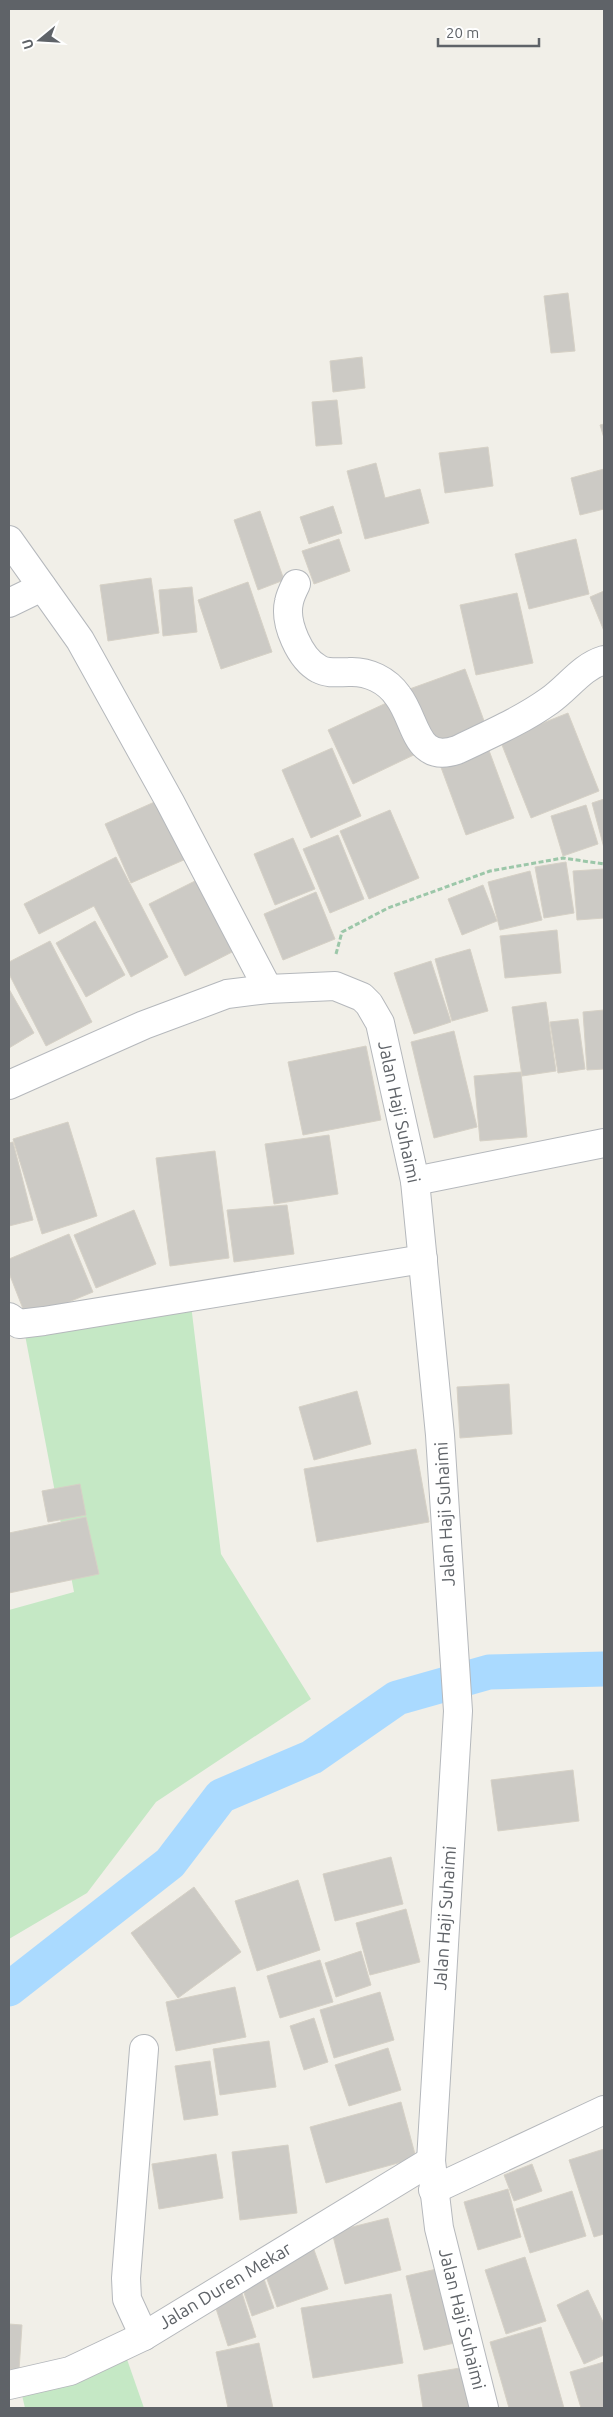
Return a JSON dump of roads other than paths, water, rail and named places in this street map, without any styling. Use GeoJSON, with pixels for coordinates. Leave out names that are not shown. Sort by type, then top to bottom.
{"type":"FeatureCollection","features":[{"type":"Feature","properties":{"kind":"street"},"geometry":{"type":"LineString","coordinates":[[9,540],[80,640],[170,802],[268,989]]}},
{"type":"Feature","properties":{"kind":"street"},"geometry":{"type":"LineString","coordinates":[[296,584],[289,603],[289,614],[291,626],[307,659],[319,670],[332,673],[366,673],[382,680],[398,696],[421,740],[427,749],[433,753],[447,754],[457,750],[528,714],[565,688],[592,663],[604,660]]}},
{"type":"Feature","properties":{"kind":"street"},"geometry":{"type":"LineString","coordinates":[[9,603],[42,587]]}},
{"type":"Feature","properties":{"kind":"street","name":"Jalan Haji Suhaimi"},"geometry":{"type":"LineString","coordinates":[[9,1085],[191,1006],[227,994],[268,989],[335,986],[362,997],[369,1004],[380,1023],[414,1181],[423,1258],[440,1435],[458,1711],[430,2161],[439,2228],[484,2408]]}},
{"type":"Feature","properties":{"kind":"street"},"geometry":{"type":"LineString","coordinates":[[414,1181],[604,1143]]}},
{"type":"Feature","properties":{"kind":"street"},"geometry":{"type":"LineString","coordinates":[[9,1317],[19,1324],[44,1321],[423,1258]]}},
{"type":"Feature","properties":{"kind":"street"},"geometry":{"type":"LineString","coordinates":[[144,2049],[126,2278],[127,2300],[144,2336]]}},
{"type":"Feature","properties":{"kind":"street"},"geometry":{"type":"LineString","coordinates":[[433,2190],[604,2111]]}},
{"type":"Feature","properties":{"kind":"street","name":"Jalan Duren Mekar"},"geometry":{"type":"LineString","coordinates":[[9,2385],[70,2371],[144,2336],[430,2161]]}},
{"type":"Feature","properties":{"kind":"waterway"},"geometry":{"type":"LineString","coordinates":[[9,1989],[170,1863],[221,1796],[312,1757],[397,1698],[489,1672],[604,1669]]}}]}
